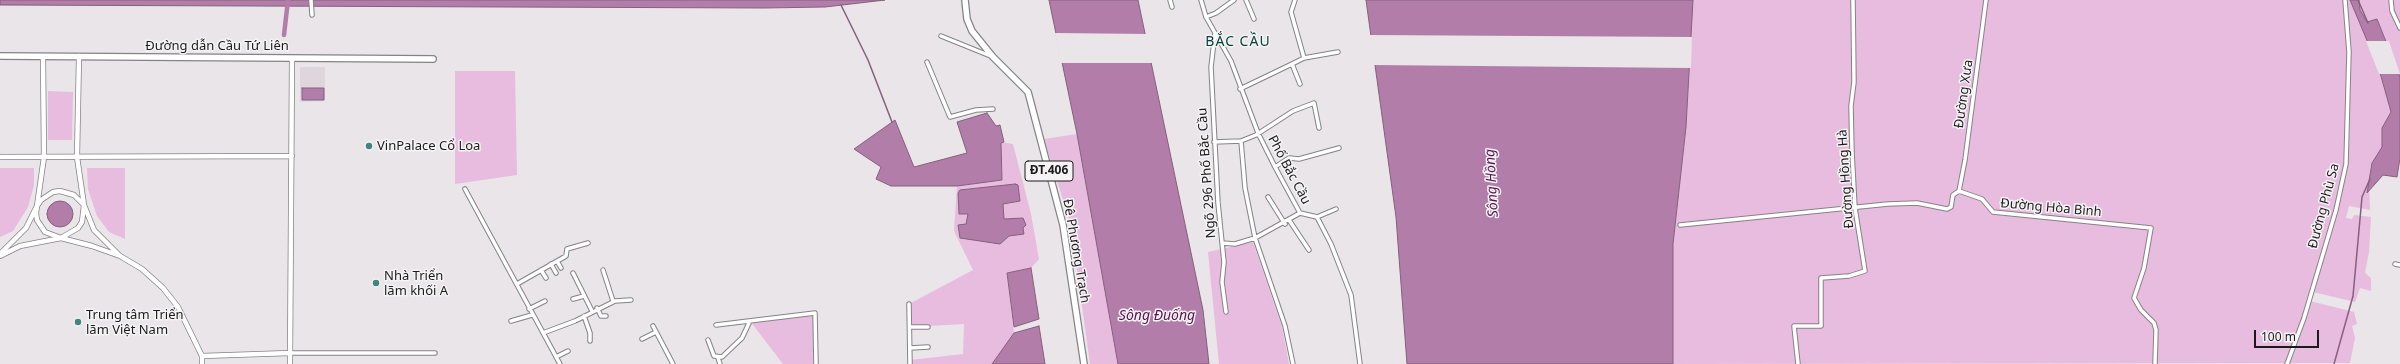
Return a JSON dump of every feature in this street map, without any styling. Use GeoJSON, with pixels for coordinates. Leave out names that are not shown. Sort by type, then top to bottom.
{"type":"FeatureCollection","features":[{"type":"Feature","properties":{"kind":"main road","name":"Đê Phương Trạch"},"geometry":{"type":"LineString","coordinates":[[965,0],[967,19],[972,31],[993,57],[1028,92],[1063,225],[1084,364]]}},
{"type":"Feature","properties":{"kind":"main road","name":"Đường dẫn Cầu Tứ Liên"},"geometry":{"type":"LineString","coordinates":[[0,56],[433,59]]}},
{"type":"Feature","properties":{"kind":"street"},"geometry":{"type":"LineString","coordinates":[[311,0],[312,15]]}},
{"type":"Feature","properties":{"kind":"street"},"geometry":{"type":"LineString","coordinates":[[1170,0],[1172,7]]}},
{"type":"Feature","properties":{"kind":"street","name":"Phố Bắc Cầu"},"geometry":{"type":"LineString","coordinates":[[1201,0],[1206,17],[1231,61],[1240,89],[1258,133],[1275,167],[1300,213],[1317,217],[1331,244],[1349,289],[1355,314],[1360,364]]}},
{"type":"Feature","properties":{"kind":"street"},"geometry":{"type":"LineString","coordinates":[[1206,17],[1216,14],[1234,0]]}},
{"type":"Feature","properties":{"kind":"street"},"geometry":{"type":"LineString","coordinates":[[1253,0],[1247,2],[1254,19]]}},
{"type":"Feature","properties":{"kind":"street"},"geometry":{"type":"LineString","coordinates":[[1295,0],[1291,12],[1304,58]]}},
{"type":"Feature","properties":{"kind":"street","name":"Đường Hồng Hà"},"geometry":{"type":"LineString","coordinates":[[1798,364],[1794,326],[1821,326],[1821,278],[1849,276],[1865,271],[1855,208],[1851,106],[1854,82],[1853,0]]}},
{"type":"Feature","properties":{"kind":"street","name":"Đường Xưa"},"geometry":{"type":"LineString","coordinates":[[1959,191],[1965,160],[1986,0]]}},
{"type":"Feature","properties":{"kind":"street","name":"Đường Phù Sa"},"geometry":{"type":"LineString","coordinates":[[2287,364],[2304,318],[2336,210],[2346,164],[2349,52],[2344,0]]}},
{"type":"Feature","properties":{"kind":"street"},"geometry":{"type":"LineString","coordinates":[[2391,0],[2392,11],[2400,28]]}},
{"type":"Feature","properties":{"kind":"street","name":"Ngõ 296 Phố Bắc Cầu"},"geometry":{"type":"LineString","coordinates":[[1215,33],[1211,67],[1214,142],[1224,267],[1222,282],[1226,312]]}},
{"type":"Feature","properties":{"kind":"street"},"geometry":{"type":"LineString","coordinates":[[941,36],[993,57]]}},
{"type":"Feature","properties":{"kind":"street"},"geometry":{"type":"LineString","coordinates":[[1240,89],[1304,58],[1338,52]]}},
{"type":"Feature","properties":{"kind":"street"},"geometry":{"type":"LineString","coordinates":[[43,56],[44,156],[37,206],[37,220],[40,227],[45,232],[61,238],[92,246],[120,256],[142,269],[163,288],[178,307],[202,356],[202,364]]}},
{"type":"Feature","properties":{"kind":"street"},"geometry":{"type":"LineString","coordinates":[[79,56],[77,156],[84,205],[94,230],[120,256]]}},
{"type":"Feature","properties":{"kind":"street"},"geometry":{"type":"LineString","coordinates":[[290,364],[292,58]]}},
{"type":"Feature","properties":{"kind":"street"},"geometry":{"type":"LineString","coordinates":[[927,62],[950,117],[976,110],[993,109]]}},
{"type":"Feature","properties":{"kind":"street"},"geometry":{"type":"LineString","coordinates":[[1292,64],[1300,84]]}},
{"type":"Feature","properties":{"kind":"street"},"geometry":{"type":"LineString","coordinates":[[1214,142],[1241,141],[1294,112],[1314,103],[1319,128]]}},
{"type":"Feature","properties":{"kind":"street"},"geometry":{"type":"LineString","coordinates":[[1241,141],[1245,188],[1255,238],[1285,326],[1293,364]]}},
{"type":"Feature","properties":{"kind":"street"},"geometry":{"type":"LineString","coordinates":[[1275,167],[1289,158],[1299,159],[1339,148]]}},
{"type":"Feature","properties":{"kind":"street"},"geometry":{"type":"LineString","coordinates":[[0,157],[292,156]]}},
{"type":"Feature","properties":{"kind":"street"},"geometry":{"type":"LineString","coordinates":[[465,189],[529,309],[544,333],[559,364]]}},
{"type":"Feature","properties":{"kind":"street"},"geometry":{"type":"LineString","coordinates":[[0,255],[26,228],[37,206],[46,195],[60,191],[74,195],[84,205]]}},
{"type":"Feature","properties":{"kind":"street"},"geometry":{"type":"LineString","coordinates":[[1680,225],[1918,203],[1947,208],[1951,207],[1954,195],[1959,191]]}},
{"type":"Feature","properties":{"kind":"street","name":"Đường Hòa Bình"},"geometry":{"type":"LineString","coordinates":[[1959,191],[1982,199],[1993,212],[2151,228],[2144,268],[2134,298],[2141,310],[2154,323],[2156,330],[2155,364]]}},
{"type":"Feature","properties":{"kind":"street"},"geometry":{"type":"LineString","coordinates":[[1268,197],[1285,224]]}},
{"type":"Feature","properties":{"kind":"street"},"geometry":{"type":"LineString","coordinates":[[0,255],[20,246],[61,238],[78,228],[82,222],[84,205]]}},
{"type":"Feature","properties":{"kind":"street"},"geometry":{"type":"LineString","coordinates":[[1317,217],[1336,209]]}},
{"type":"Feature","properties":{"kind":"street"},"geometry":{"type":"LineString","coordinates":[[1222,243],[1235,244],[1255,238],[1285,224],[1300,213]]}},
{"type":"Feature","properties":{"kind":"street"},"geometry":{"type":"LineString","coordinates":[[1289,220],[1309,250]]}},
{"type":"Feature","properties":{"kind":"street"},"geometry":{"type":"LineString","coordinates":[[517,284],[567,255],[567,249],[588,243]]}},
{"type":"Feature","properties":{"kind":"street"},"geometry":{"type":"LineString","coordinates":[[557,261],[561,268]]}},
{"type":"Feature","properties":{"kind":"street"},"geometry":{"type":"LineString","coordinates":[[551,264],[556,273]]}},
{"type":"Feature","properties":{"kind":"street"},"geometry":{"type":"LineString","coordinates":[[2395,264],[2400,265]]}},
{"type":"Feature","properties":{"kind":"street"},"geometry":{"type":"LineString","coordinates":[[542,270],[546,278]]}},
{"type":"Feature","properties":{"kind":"street"},"geometry":{"type":"LineString","coordinates":[[603,270],[613,301]]}},
{"type":"Feature","properties":{"kind":"street"},"geometry":{"type":"LineString","coordinates":[[574,273],[592,311]]}},
{"type":"Feature","properties":{"kind":"street"},"geometry":{"type":"LineString","coordinates":[[573,299],[584,296]]}},
{"type":"Feature","properties":{"kind":"street"},"geometry":{"type":"LineString","coordinates":[[544,333],[584,316],[613,301],[631,300]]}},
{"type":"Feature","properties":{"kind":"street"},"geometry":{"type":"LineString","coordinates":[[529,309],[545,301]]}},
{"type":"Feature","properties":{"kind":"street"},"geometry":{"type":"LineString","coordinates":[[909,304],[911,327],[910,364]]}},
{"type":"Feature","properties":{"kind":"street"},"geometry":{"type":"LineString","coordinates":[[597,308],[601,316],[606,316]]}},
{"type":"Feature","properties":{"kind":"street"},"geometry":{"type":"LineString","coordinates":[[716,325],[815,313],[816,364]]}},
{"type":"Feature","properties":{"kind":"street"},"geometry":{"type":"LineString","coordinates":[[511,321],[532,314]]}},
{"type":"Feature","properties":{"kind":"street"},"geometry":{"type":"LineString","coordinates":[[584,316],[590,333],[590,341]]}},
{"type":"Feature","properties":{"kind":"street"},"geometry":{"type":"LineString","coordinates":[[718,358],[735,346],[750,321]]}},
{"type":"Feature","properties":{"kind":"street"},"geometry":{"type":"LineString","coordinates":[[653,326],[672,364]]}},
{"type":"Feature","properties":{"kind":"street"},"geometry":{"type":"LineString","coordinates":[[911,327],[928,327]]}},
{"type":"Feature","properties":{"kind":"street"},"geometry":{"type":"LineString","coordinates":[[642,339],[656,332]]}},
{"type":"Feature","properties":{"kind":"street"},"geometry":{"type":"LineString","coordinates":[[708,340],[712,354],[718,358],[720,364]]}},
{"type":"Feature","properties":{"kind":"street"},"geometry":{"type":"LineString","coordinates":[[910,348],[928,348]]}},
{"type":"Feature","properties":{"kind":"street"},"geometry":{"type":"LineString","coordinates":[[556,357],[568,351]]}},
{"type":"Feature","properties":{"kind":"street"},"geometry":{"type":"LineString","coordinates":[[202,356],[290,353],[435,353]]}},
{"type":"Feature","properties":{"kind":"shaded area"},"geometry":{"type":"Polygon","coordinates":[[[1693,0],[2350,0],[2379,69],[2391,112],[2382,128],[2382,147],[2372,163],[2369,181],[2370,210],[2349,206],[2346,218],[2352,219],[2354,215],[2371,217],[2369,252],[2365,273],[2371,278],[2371,291],[2360,288],[2355,302],[2313,292],[2310,301],[2354,312],[2357,324],[2352,326],[2355,338],[2350,363],[1673,364],[1673,244],[1686,127],[1693,0]]]}},
{"type":"Feature","properties":{"kind":"shaded area"},"geometry":{"type":"Polygon","coordinates":[[[2359,0],[2400,0],[2400,77],[2377,19],[2367,22],[2360,10],[2359,0]]]}},
{"type":"Feature","properties":{"kind":"shaded area"},"geometry":{"type":"Polygon","coordinates":[[[300,67],[325,67],[325,101],[300,102],[300,67]]]}},
{"type":"Feature","properties":{"kind":"shaded area"},"geometry":{"type":"Polygon","coordinates":[[[455,71],[515,71],[517,175],[455,184],[455,71]]]}},
{"type":"Feature","properties":{"kind":"shaded area"},"geometry":{"type":"Polygon","coordinates":[[[48,91],[73,92],[72,140],[48,140],[48,91]]]}},
{"type":"Feature","properties":{"kind":"shaded area"},"geometry":{"type":"Polygon","coordinates":[[[1077,134],[1118,364],[1090,364],[1071,226],[1044,139],[1077,134]]]}},
{"type":"Feature","properties":{"kind":"shaded area"},"geometry":{"type":"Polygon","coordinates":[[[1001,142],[1013,144],[1031,214],[1039,259],[1031,268],[1007,273],[1014,333],[992,364],[910,364],[910,360],[963,354],[964,324],[911,327],[909,304],[973,270],[954,231],[957,186],[1002,180],[1001,142]]]}},
{"type":"Feature","properties":{"kind":"shaded area"},"geometry":{"type":"Polygon","coordinates":[[[0,168],[34,168],[34,185],[28,207],[13,231],[0,237],[0,168]]]}},
{"type":"Feature","properties":{"kind":"shaded area"},"geometry":{"type":"Polygon","coordinates":[[[87,168],[125,168],[125,239],[109,232],[97,216],[88,189],[87,168]]]}},
{"type":"Feature","properties":{"kind":"shaded area"},"geometry":{"type":"Polygon","coordinates":[[[1253,242],[1282,327],[1289,364],[1219,364],[1208,252],[1253,242]]]}},
{"type":"Feature","properties":{"kind":"shaded area"},"geometry":{"type":"Polygon","coordinates":[[[815,313],[816,364],[783,364],[750,321],[815,313]]]}},
{"type":"Feature","properties":{"kind":"water"},"geometry":{"type":"Polygon","coordinates":[[[0,0],[885,0],[825,7],[764,8],[0,5],[0,0]]]}},
{"type":"Feature","properties":{"kind":"water","name":"Sông Đuống"},"geometry":{"type":"Polygon","coordinates":[[[1049,0],[1138,0],[1203,310],[1209,364],[1118,364],[1077,134],[1049,0]]]}},
{"type":"Feature","properties":{"kind":"water","name":"Sông Hồng"},"geometry":{"type":"Polygon","coordinates":[[[1366,0],[1693,0],[1686,127],[1673,244],[1673,364],[1407,364],[1396,217],[1366,0]]]}},
{"type":"Feature","properties":{"kind":"water"},"geometry":{"type":"Polygon","coordinates":[[[2350,0],[2359,0],[2360,10],[2367,22],[2377,19],[2400,77],[2400,158],[2397,177],[2383,175],[2367,193],[2372,163],[2382,147],[2382,128],[2391,112],[2379,69],[2350,0]]]}},
{"type":"Feature","properties":{"kind":"water"},"geometry":{"type":"Polygon","coordinates":[[[302,88],[324,88],[324,100],[302,100],[302,88]]]}},
{"type":"Feature","properties":{"kind":"water"},"geometry":{"type":"Polygon","coordinates":[[[987,113],[996,126],[1000,125],[1004,142],[1001,143],[1002,180],[957,186],[891,186],[876,179],[881,167],[854,149],[895,120],[914,167],[967,153],[957,122],[987,113]]]}},
{"type":"Feature","properties":{"kind":"water"},"geometry":{"type":"Polygon","coordinates":[[[1015,184],[1018,185],[1020,201],[1003,204],[1004,219],[1023,218],[1026,225],[1023,228],[1024,234],[1009,236],[1000,244],[960,238],[958,225],[966,224],[968,214],[959,214],[958,193],[960,190],[1015,184]]]}},
{"type":"Feature","properties":{"kind":"water"},"geometry":{"type":"Polygon","coordinates":[[[60,201],[69,205],[73,214],[69,223],[60,227],[51,223],[47,214],[51,205],[60,201]]]}},
{"type":"Feature","properties":{"kind":"water"},"geometry":{"type":"Polygon","coordinates":[[[1031,268],[1039,319],[1014,327],[1007,273],[1031,268]]]}},
{"type":"Feature","properties":{"kind":"water"},"geometry":{"type":"Polygon","coordinates":[[[1039,326],[1045,364],[992,364],[1014,333],[1039,326]]]}},
{"type":"Feature","properties":{"kind":"pier"},"geometry":{"type":"Polygon","coordinates":[[[1055,33],[1148,34],[1154,63],[1061,63],[1055,33]]]}},
{"type":"Feature","properties":{"kind":"pier"},"geometry":{"type":"Polygon","coordinates":[[[1369,35],[1692,37],[1691,68],[1373,65],[1369,35]]]}},
{"type":"Feature","properties":{"kind":"pier"},"geometry":{"type":"Polygon","coordinates":[[[2366,41],[2389,41],[2400,74],[2379,74],[2366,41]]]}},
{"type":"Feature","properties":{"kind":"waterway"},"geometry":{"type":"LineString","coordinates":[[284,35],[288,0]]}},
{"type":"Feature","properties":{"kind":"waterway"},"geometry":{"type":"LineString","coordinates":[[2358,0],[2368,23]]}},
{"type":"Feature","properties":{"kind":"waterway"},"geometry":{"type":"LineString","coordinates":[[841,5],[868,60],[892,122]]}},
{"type":"Feature","properties":{"kind":"waterway"},"geometry":{"type":"LineString","coordinates":[[2334,364],[2353,296],[2362,197],[2370,179]]}},
{"type":"Feature","properties":{"kind":"place","name":"VinPalace Cổ Loa"},"geometry":{"type":"Point","coordinates":[369,146]}},
{"type":"Feature","properties":{"kind":"place","name":"Nhà Triển lãm khối A"},"geometry":{"type":"Point","coordinates":[376,283]}},
{"type":"Feature","properties":{"kind":"place","name":"Trung tâm Triển lãm Việt Nam"},"geometry":{"type":"Point","coordinates":[78,322]}},
{"type":"Feature","properties":{"kind":"district","name":"BẮC CẦU"},"geometry":{"type":"Point","coordinates":[1238,42]}}]}
